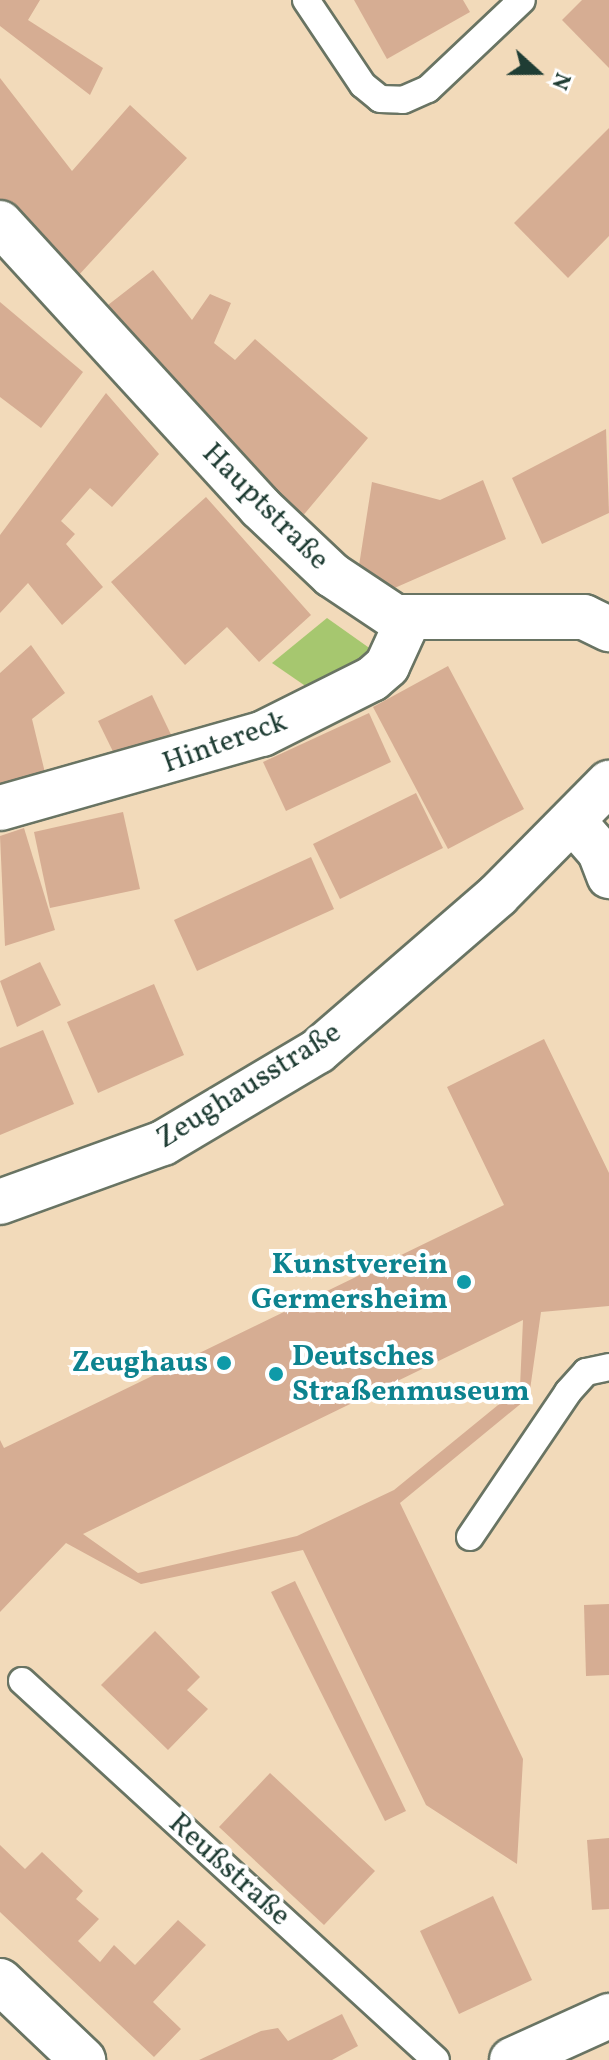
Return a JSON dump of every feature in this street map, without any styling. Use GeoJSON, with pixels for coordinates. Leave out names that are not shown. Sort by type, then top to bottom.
{"type":"FeatureCollection","features":[{"type":"Feature","properties":{"kind":"street","name":"Hauptstraße"},"geometry":{"type":"LineString","coordinates":[[0,223],[260,507],[332,575],[395,617],[584,617],[609,629]]}},
{"type":"Feature","properties":{"kind":"street","name":"Hintereck"},"geometry":{"type":"LineString","coordinates":[[0,808],[262,734],[372,679],[387,666],[409,618]]}},
{"type":"Feature","properties":{"kind":"street","name":"Zeughausstraße"},"geometry":{"type":"LineString","coordinates":[[0,1202],[163,1143],[318,1051],[410,976],[609,783]]}},
{"type":"Feature","properties":{"kind":"street"},"geometry":{"type":"LineString","coordinates":[[573,821],[600,852],[609,876]]}},
{"type":"Feature","properties":{"kind":"street"},"geometry":{"type":"LineString","coordinates":[[0,1981],[83,2060]]}},
{"type":"Feature","properties":{"kind":"street"},"geometry":{"type":"LineString","coordinates":[[512,2060],[609,2016]]}},
{"type":"Feature","properties":{"kind":"lane"},"geometry":{"type":"LineString","coordinates":[[306,0],[363,85],[380,99],[403,100],[428,89],[522,0]]}},
{"type":"Feature","properties":{"kind":"lane"},"geometry":{"type":"LineString","coordinates":[[470,1537],[568,1392],[586,1372],[609,1367]]}},
{"type":"Feature","properties":{"kind":"lane","name":"Reußstraße"},"geometry":{"type":"LineString","coordinates":[[22,1681],[436,2060]]}},
{"type":"Feature","properties":{"kind":"green space"},"geometry":{"type":"Polygon","coordinates":[[[327,618],[375,652],[320,696],[272,663],[327,618]]]}},
{"type":"Feature","properties":{"kind":"building"},"geometry":{"type":"Polygon","coordinates":[[[0,0],[40,0],[28,20],[103,68],[90,95],[0,26],[0,0]]]}},
{"type":"Feature","properties":{"kind":"building"},"geometry":{"type":"Polygon","coordinates":[[[354,0],[463,0],[470,12],[387,59],[354,0]]]}},
{"type":"Feature","properties":{"kind":"building"},"geometry":{"type":"Polygon","coordinates":[[[582,0],[609,0],[609,68],[562,20],[582,0]]]}},
{"type":"Feature","properties":{"kind":"building"},"geometry":{"type":"Polygon","coordinates":[[[0,78],[72,171],[130,105],[187,158],[77,277],[0,199],[0,78]]]}},
{"type":"Feature","properties":{"kind":"building"},"geometry":{"type":"Polygon","coordinates":[[[609,128],[609,236],[568,278],[514,223],[609,128]]]}},
{"type":"Feature","properties":{"kind":"building"},"geometry":{"type":"Polygon","coordinates":[[[153,270],[192,320],[210,294],[231,303],[214,343],[235,360],[255,339],[368,438],[296,524],[99,312],[153,270]]]}},
{"type":"Feature","properties":{"kind":"building"},"geometry":{"type":"Polygon","coordinates":[[[0,302],[83,372],[41,428],[0,397],[0,302]]]}},
{"type":"Feature","properties":{"kind":"building"},"geometry":{"type":"Polygon","coordinates":[[[106,393],[159,454],[112,507],[90,488],[61,521],[75,534],[66,544],[103,587],[62,625],[28,583],[0,613],[0,535],[106,393]]]}},
{"type":"Feature","properties":{"kind":"building"},"geometry":{"type":"Polygon","coordinates":[[[606,429],[609,513],[542,544],[512,478],[606,429]]]}},
{"type":"Feature","properties":{"kind":"building"},"geometry":{"type":"Polygon","coordinates":[[[483,480],[506,539],[390,590],[358,572],[372,482],[440,500],[483,480]]]}},
{"type":"Feature","properties":{"kind":"building"},"geometry":{"type":"Polygon","coordinates":[[[206,497],[311,615],[259,662],[227,627],[185,665],[111,582],[206,497]]]}},
{"type":"Feature","properties":{"kind":"building"},"geometry":{"type":"Polygon","coordinates":[[[31,645],[65,693],[32,719],[47,781],[0,796],[0,673],[31,645]]]}},
{"type":"Feature","properties":{"kind":"building"},"geometry":{"type":"Polygon","coordinates":[[[448,666],[524,809],[448,849],[373,707],[448,666]]]}},
{"type":"Feature","properties":{"kind":"building"},"geometry":{"type":"Polygon","coordinates":[[[152,695],[176,745],[123,772],[98,721],[152,695]]]}},
{"type":"Feature","properties":{"kind":"building"},"geometry":{"type":"Polygon","coordinates":[[[369,713],[391,762],[286,811],[263,762],[369,713]]]}},
{"type":"Feature","properties":{"kind":"building"},"geometry":{"type":"Polygon","coordinates":[[[416,793],[443,848],[340,899],[313,844],[416,793]]]}},
{"type":"Feature","properties":{"kind":"building"},"geometry":{"type":"Polygon","coordinates":[[[123,812],[140,889],[50,908],[34,832],[123,812]]]}},
{"type":"Feature","properties":{"kind":"building"},"geometry":{"type":"Polygon","coordinates":[[[24,828],[55,930],[5,946],[0,836],[24,828]]]}},
{"type":"Feature","properties":{"kind":"building"},"geometry":{"type":"Polygon","coordinates":[[[311,857],[334,909],[197,971],[174,920],[311,857]]]}},
{"type":"Feature","properties":{"kind":"building"},"geometry":{"type":"Polygon","coordinates":[[[40,962],[61,1005],[17,1027],[0,981],[40,962]]]}},
{"type":"Feature","properties":{"kind":"building"},"geometry":{"type":"Polygon","coordinates":[[[154,984],[184,1055],[98,1093],[67,1022],[154,984]]]}},
{"type":"Feature","properties":{"kind":"building"},"geometry":{"type":"Polygon","coordinates":[[[43,1030],[74,1104],[0,1135],[0,1048],[43,1030]]]}},
{"type":"Feature","properties":{"kind":"building"},"geometry":{"type":"Polygon","coordinates":[[[544,1039],[609,1173],[609,1306],[541,1312],[529,1397],[400,1503],[523,1759],[517,1864],[426,1805],[303,1550],[141,1584],[66,1543],[0,1612],[0,1440],[4,1448],[504,1205],[447,1087],[544,1039]],[[523,1320],[83,1534],[138,1573],[297,1536],[394,1490],[520,1387],[523,1320]]]}},
{"type":"Feature","properties":{"kind":"building"},"geometry":{"type":"Polygon","coordinates":[[[295,1581],[406,1811],[385,1821],[271,1592],[295,1581]]]}},
{"type":"Feature","properties":{"kind":"building"},"geometry":{"type":"Polygon","coordinates":[[[609,1604],[609,1675],[586,1676],[584,1605],[609,1604]]]}},
{"type":"Feature","properties":{"kind":"building"},"geometry":{"type":"Polygon","coordinates":[[[155,1631],[200,1677],[187,1690],[208,1709],[168,1750],[101,1685],[155,1631]]]}},
{"type":"Feature","properties":{"kind":"building"},"geometry":{"type":"Polygon","coordinates":[[[270,1773],[375,1871],[324,1925],[219,1827],[270,1773]]]}},
{"type":"Feature","properties":{"kind":"building"},"geometry":{"type":"Polygon","coordinates":[[[609,1838],[609,1909],[592,1910],[587,1840],[609,1838]]]}},
{"type":"Feature","properties":{"kind":"building"},"geometry":{"type":"Polygon","coordinates":[[[0,1845],[25,1869],[42,1852],[83,1891],[76,1899],[99,1919],[78,1941],[100,1962],[114,1945],[135,1965],[178,1920],[206,1945],[153,2002],[181,2029],[154,2057],[0,1912],[0,1845]]]}},
{"type":"Feature","properties":{"kind":"building"},"geometry":{"type":"Polygon","coordinates":[[[493,1896],[532,1980],[459,2014],[420,1931],[493,1896]]]}},
{"type":"Feature","properties":{"kind":"building"},"geometry":{"type":"Polygon","coordinates":[[[342,2014],[358,2046],[332,2060],[199,2060],[261,2031],[278,2028],[288,2041],[342,2014]]]}},
{"type":"Feature","properties":{"kind":"place","name":"Kunstverein Germersheim"},"geometry":{"type":"Point","coordinates":[464,1282]}},
{"type":"Feature","properties":{"kind":"place","name":"Zeughaus"},"geometry":{"type":"Point","coordinates":[224,1363]}},
{"type":"Feature","properties":{"kind":"place","name":"Deutsches Straßenmuseum"},"geometry":{"type":"Point","coordinates":[276,1374]}}]}
